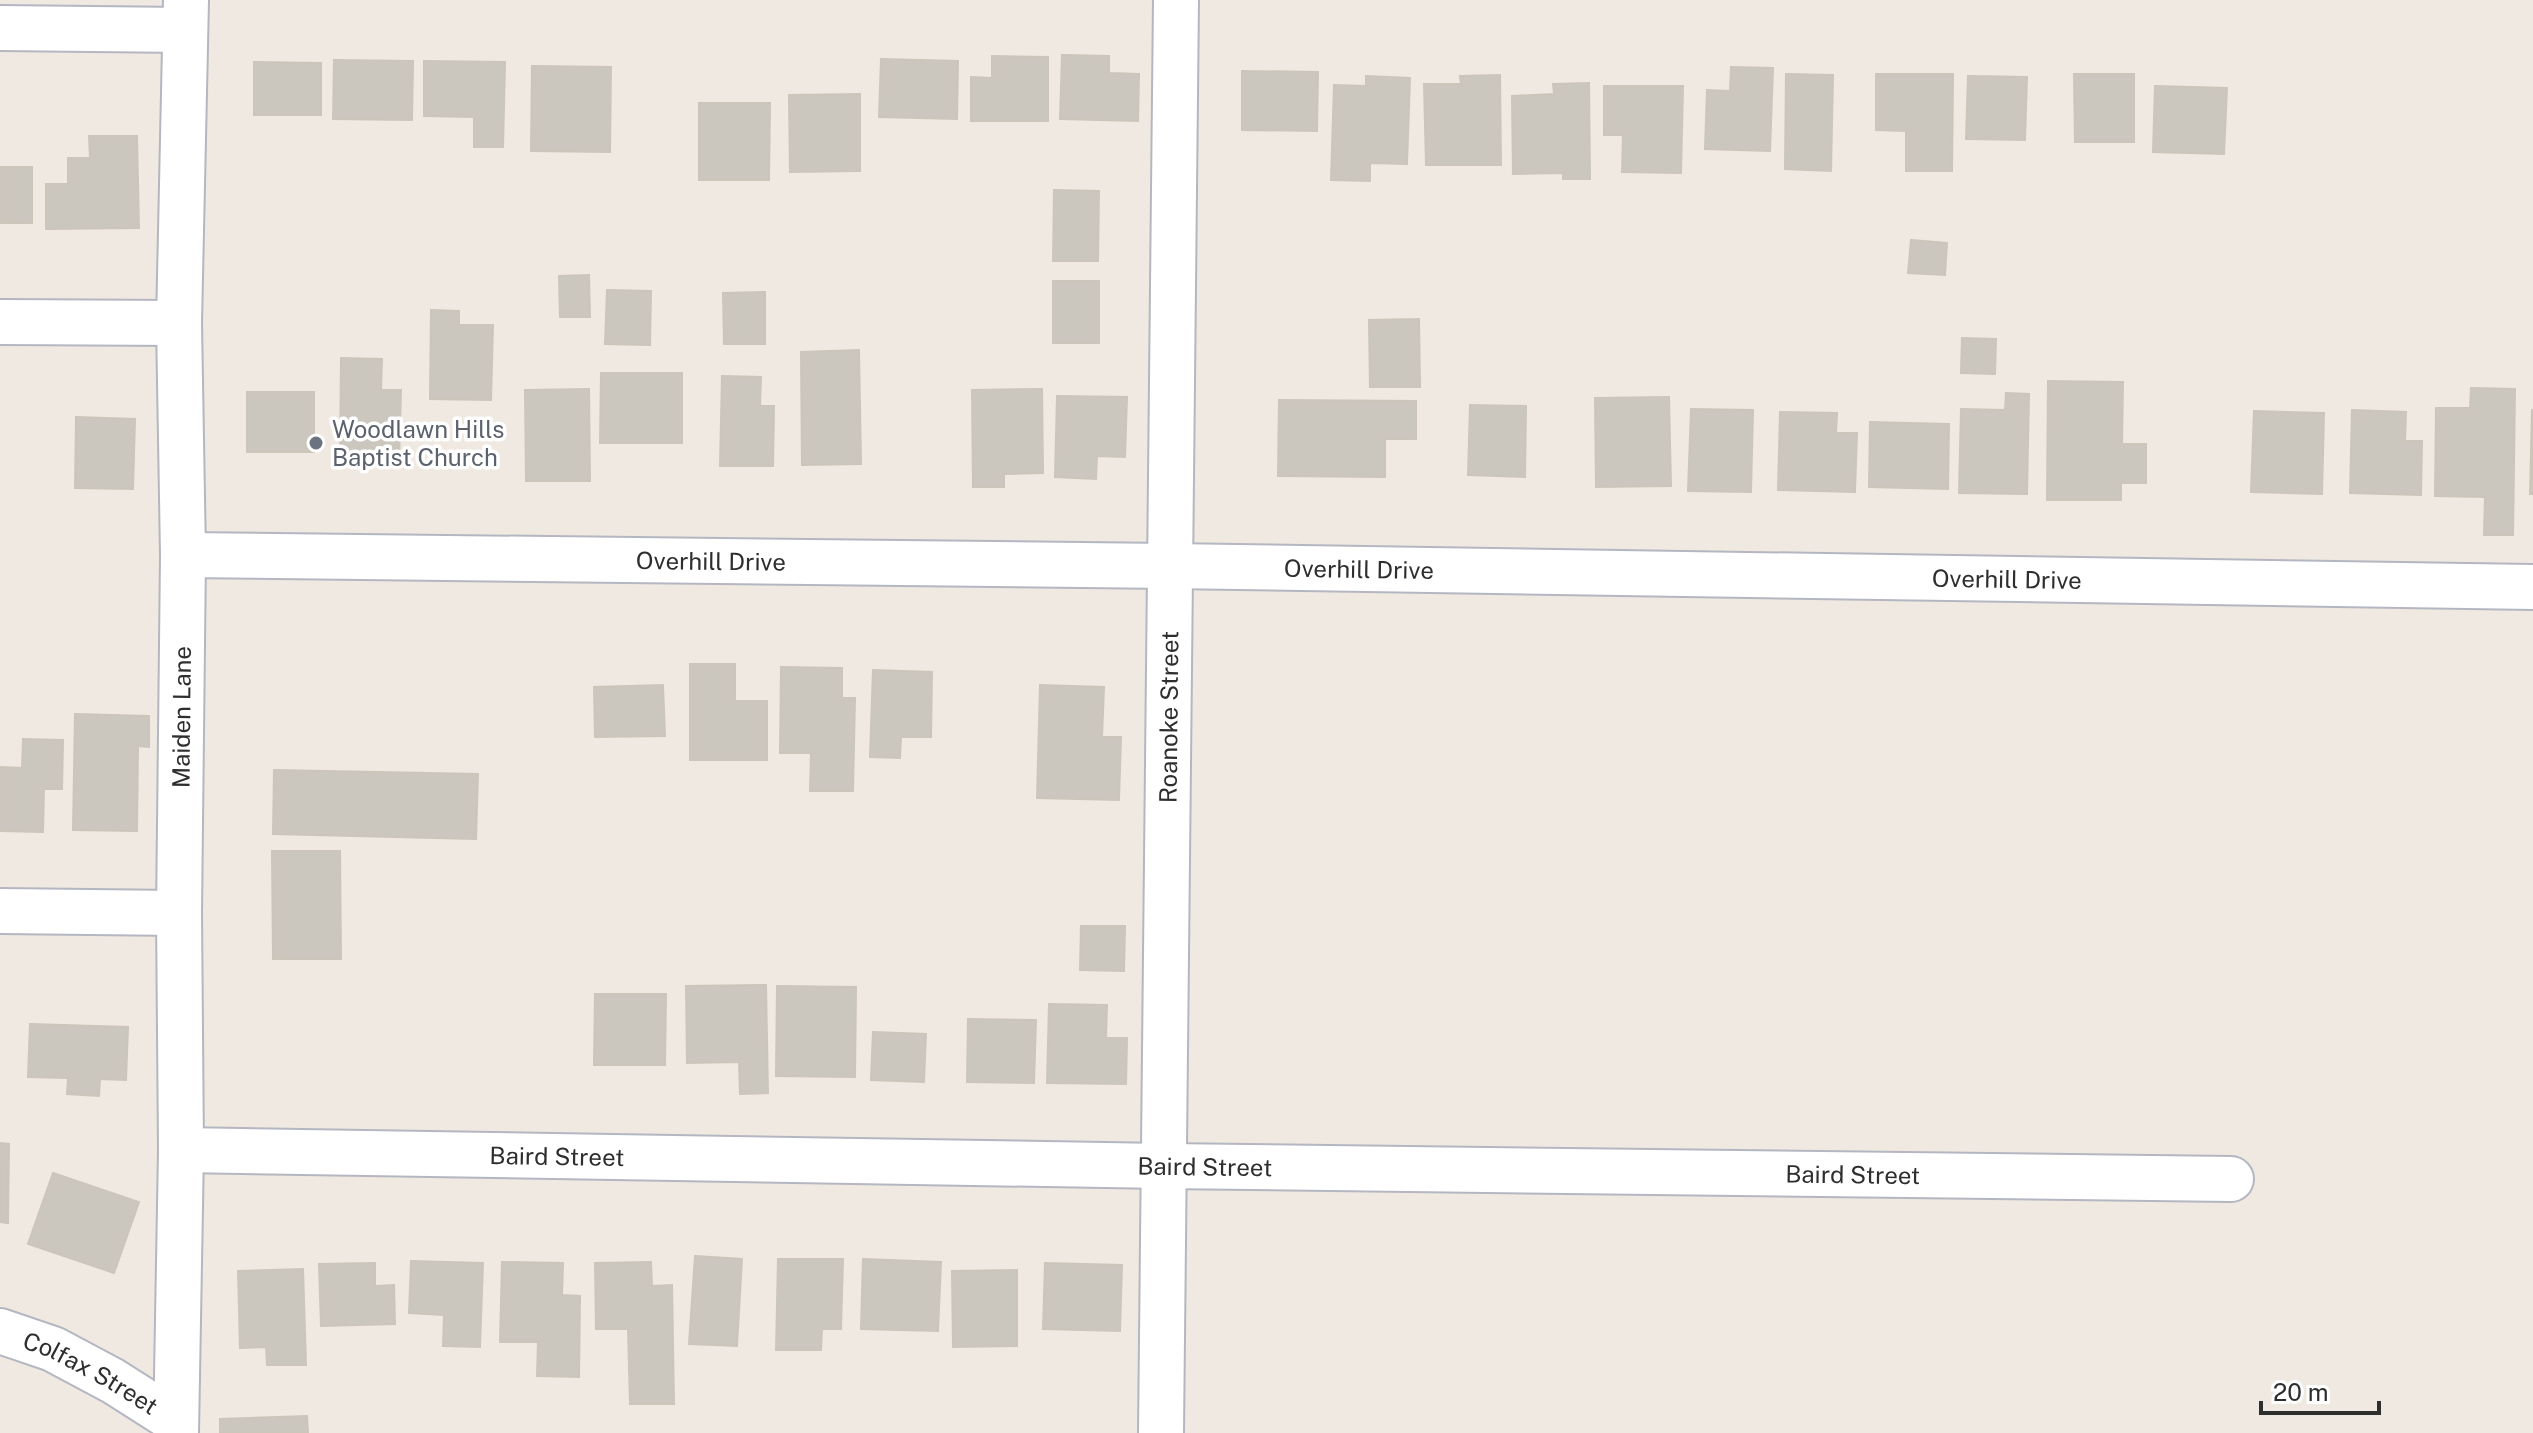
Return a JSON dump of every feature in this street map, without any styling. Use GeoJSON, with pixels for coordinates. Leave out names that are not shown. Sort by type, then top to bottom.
{"type":"FeatureCollection","features":[{"type":"Feature","properties":{"kind":"street","name":"Roanoke Street"},"geometry":{"type":"LineString","coordinates":[[1161,1433],[1176,0]]}},
{"type":"Feature","properties":{"kind":"street"},"geometry":{"type":"LineString","coordinates":[[0,28],[185,15]]}},
{"type":"Feature","properties":{"kind":"street","name":"Maiden Lane"},"geometry":{"type":"LineString","coordinates":[[176,1427],[181,1150],[179,913],[183,555],[179,323],[185,15]]}},
{"type":"Feature","properties":{"kind":"street"},"geometry":{"type":"LineString","coordinates":[[0,322],[179,323]]}},
{"type":"Feature","properties":{"kind":"street","name":"Overhill Drive"},"geometry":{"type":"LineString","coordinates":[[183,555],[1169,566],[2533,587]]}},
{"type":"Feature","properties":{"kind":"street"},"geometry":{"type":"LineString","coordinates":[[0,911],[179,913]]}},
{"type":"Feature","properties":{"kind":"street","name":"Baird Street"},"geometry":{"type":"LineString","coordinates":[[181,1150],[2231,1179]]}},
{"type":"Feature","properties":{"kind":"street","name":"Colfax Street"},"geometry":{"type":"LineString","coordinates":[[0,1331],[53,1349],[113,1381],[176,1427]]}},
{"type":"Feature","properties":{"kind":"building"},"geometry":{"type":"Polygon","coordinates":[[[1062,55],[1109,56],[1109,73],[1139,74],[1138,121],[1060,119],[1062,55]]]}},
{"type":"Feature","properties":{"kind":"building"},"geometry":{"type":"Polygon","coordinates":[[[992,56],[1048,57],[1048,121],[971,121],[971,77],[992,78],[992,56]]]}},
{"type":"Feature","properties":{"kind":"building"},"geometry":{"type":"Polygon","coordinates":[[[881,59],[958,61],[957,119],[879,117],[881,59]]]}},
{"type":"Feature","properties":{"kind":"building"},"geometry":{"type":"Polygon","coordinates":[[[334,60],[413,61],[412,120],[333,119],[334,60]]]}},
{"type":"Feature","properties":{"kind":"building"},"geometry":{"type":"Polygon","coordinates":[[[424,61],[505,62],[503,147],[474,147],[474,117],[424,116],[424,61]]]}},
{"type":"Feature","properties":{"kind":"building"},"geometry":{"type":"Polygon","coordinates":[[[254,62],[321,63],[321,115],[254,115],[254,62]]]}},
{"type":"Feature","properties":{"kind":"building"},"geometry":{"type":"Polygon","coordinates":[[[532,66],[611,67],[610,152],[531,151],[532,66]]]}},
{"type":"Feature","properties":{"kind":"building"},"geometry":{"type":"Polygon","coordinates":[[[1731,67],[1773,68],[1770,151],[1705,149],[1707,90],[1730,91],[1731,67]]]}},
{"type":"Feature","properties":{"kind":"building"},"geometry":{"type":"Polygon","coordinates":[[[1242,71],[1318,72],[1317,131],[1242,130],[1242,71]]]}},
{"type":"Feature","properties":{"kind":"building"},"geometry":{"type":"Polygon","coordinates":[[[1786,74],[1833,75],[1831,171],[1785,169],[1786,74]]]}},
{"type":"Feature","properties":{"kind":"building"},"geometry":{"type":"Polygon","coordinates":[[[1876,74],[1953,74],[1952,171],[1906,171],[1906,131],[1876,130],[1876,74]]]}},
{"type":"Feature","properties":{"kind":"building"},"geometry":{"type":"Polygon","coordinates":[[[2074,74],[2134,74],[2134,142],[2075,142],[2074,74]]]}},
{"type":"Feature","properties":{"kind":"building"},"geometry":{"type":"Polygon","coordinates":[[[1500,75],[1501,165],[1426,165],[1424,84],[1461,84],[1460,76],[1500,75]]]}},
{"type":"Feature","properties":{"kind":"building"},"geometry":{"type":"Polygon","coordinates":[[[1366,76],[1410,78],[1407,164],[1370,163],[1370,181],[1331,180],[1334,85],[1366,86],[1366,76]]]}},
{"type":"Feature","properties":{"kind":"building"},"geometry":{"type":"Polygon","coordinates":[[[1968,76],[2027,77],[2025,140],[1966,139],[1968,76]]]}},
{"type":"Feature","properties":{"kind":"building"},"geometry":{"type":"Polygon","coordinates":[[[1589,83],[1590,179],[1563,179],[1563,173],[1513,174],[1512,96],[1554,94],[1553,84],[1589,83]]]}},
{"type":"Feature","properties":{"kind":"building"},"geometry":{"type":"Polygon","coordinates":[[[1604,86],[1683,86],[1681,173],[1622,172],[1623,135],[1604,135],[1604,86]]]}},
{"type":"Feature","properties":{"kind":"building"},"geometry":{"type":"Polygon","coordinates":[[[2155,86],[2227,88],[2224,154],[2153,152],[2155,86]]]}},
{"type":"Feature","properties":{"kind":"building"},"geometry":{"type":"Polygon","coordinates":[[[860,94],[860,171],[790,172],[789,95],[860,94]]]}},
{"type":"Feature","properties":{"kind":"building"},"geometry":{"type":"Polygon","coordinates":[[[699,103],[770,103],[769,180],[699,180],[699,103]]]}},
{"type":"Feature","properties":{"kind":"building"},"geometry":{"type":"Polygon","coordinates":[[[89,136],[137,136],[139,228],[46,229],[46,184],[68,184],[68,158],[90,158],[89,136]]]}},
{"type":"Feature","properties":{"kind":"building"},"geometry":{"type":"Polygon","coordinates":[[[0,167],[32,167],[32,223],[0,223],[0,167]]]}},
{"type":"Feature","properties":{"kind":"building"},"geometry":{"type":"Polygon","coordinates":[[[1054,190],[1099,191],[1098,261],[1053,261],[1054,190]]]}},
{"type":"Feature","properties":{"kind":"building"},"geometry":{"type":"Polygon","coordinates":[[[1911,240],[1947,243],[1945,275],[1908,273],[1911,240]]]}},
{"type":"Feature","properties":{"kind":"building"},"geometry":{"type":"Polygon","coordinates":[[[589,275],[590,317],[560,317],[559,276],[589,275]]]}},
{"type":"Feature","properties":{"kind":"building"},"geometry":{"type":"Polygon","coordinates":[[[1053,281],[1099,281],[1099,343],[1053,343],[1053,281]]]}},
{"type":"Feature","properties":{"kind":"building"},"geometry":{"type":"Polygon","coordinates":[[[607,290],[651,291],[650,345],[605,344],[607,290]]]}},
{"type":"Feature","properties":{"kind":"building"},"geometry":{"type":"Polygon","coordinates":[[[765,292],[765,344],[724,344],[723,293],[765,292]]]}},
{"type":"Feature","properties":{"kind":"building"},"geometry":{"type":"Polygon","coordinates":[[[431,310],[459,311],[459,325],[493,325],[491,400],[430,399],[431,310]]]}},
{"type":"Feature","properties":{"kind":"building"},"geometry":{"type":"Polygon","coordinates":[[[1419,319],[1420,387],[1370,387],[1369,320],[1419,319]]]}},
{"type":"Feature","properties":{"kind":"building"},"geometry":{"type":"Polygon","coordinates":[[[1962,338],[1996,339],[1995,374],[1961,373],[1962,338]]]}},
{"type":"Feature","properties":{"kind":"building"},"geometry":{"type":"Polygon","coordinates":[[[859,350],[861,464],[802,465],[801,352],[859,350]]]}},
{"type":"Feature","properties":{"kind":"building"},"geometry":{"type":"Polygon","coordinates":[[[341,358],[382,359],[381,390],[401,390],[399,462],[340,460],[341,358]]]}},
{"type":"Feature","properties":{"kind":"building"},"geometry":{"type":"Polygon","coordinates":[[[601,373],[682,373],[682,443],[600,443],[601,373]]]}},
{"type":"Feature","properties":{"kind":"building"},"geometry":{"type":"Polygon","coordinates":[[[722,376],[761,377],[760,406],[774,406],[773,466],[720,466],[722,376]]]}},
{"type":"Feature","properties":{"kind":"building"},"geometry":{"type":"Polygon","coordinates":[[[2048,381],[2123,382],[2122,444],[2146,444],[2146,483],[2121,483],[2121,500],[2047,500],[2048,381]]]}},
{"type":"Feature","properties":{"kind":"building"},"geometry":{"type":"Polygon","coordinates":[[[2471,388],[2515,389],[2513,535],[2484,535],[2485,497],[2435,496],[2436,408],[2470,408],[2471,388]]]}},
{"type":"Feature","properties":{"kind":"building"},"geometry":{"type":"Polygon","coordinates":[[[589,389],[590,481],[526,481],[525,390],[589,389]]]}},
{"type":"Feature","properties":{"kind":"building"},"geometry":{"type":"Polygon","coordinates":[[[1042,389],[1043,473],[1004,474],[1004,487],[973,487],[972,390],[1042,389]]]}},
{"type":"Feature","properties":{"kind":"building"},"geometry":{"type":"Polygon","coordinates":[[[247,392],[314,392],[314,452],[247,452],[247,392]]]}},
{"type":"Feature","properties":{"kind":"building"},"geometry":{"type":"Polygon","coordinates":[[[2006,393],[2029,394],[2027,494],[1959,493],[1961,409],[2005,410],[2006,393]]]}},
{"type":"Feature","properties":{"kind":"building"},"geometry":{"type":"Polygon","coordinates":[[[1057,396],[1127,397],[1125,457],[1097,456],[1096,479],[1055,477],[1057,396]]]}},
{"type":"Feature","properties":{"kind":"building"},"geometry":{"type":"Polygon","coordinates":[[[1669,397],[1671,486],[1596,487],[1595,398],[1669,397]]]}},
{"type":"Feature","properties":{"kind":"building"},"geometry":{"type":"Polygon","coordinates":[[[1279,400],[1416,401],[1416,439],[1385,439],[1385,477],[1278,476],[1279,400]]]}},
{"type":"Feature","properties":{"kind":"building"},"geometry":{"type":"Polygon","coordinates":[[[1470,405],[1526,406],[1525,477],[1468,475],[1470,405]]]}},
{"type":"Feature","properties":{"kind":"building"},"geometry":{"type":"Polygon","coordinates":[[[1691,409],[1753,410],[1751,492],[1688,491],[1691,409]]]}},
{"type":"Feature","properties":{"kind":"building"},"geometry":{"type":"Polygon","coordinates":[[[2352,410],[2406,412],[2405,441],[2422,441],[2421,495],[2350,493],[2352,410]]]}},
{"type":"Feature","properties":{"kind":"building"},"geometry":{"type":"Polygon","coordinates":[[[2532,410],[2533,494],[2530,494],[2532,410]]]}},
{"type":"Feature","properties":{"kind":"building"},"geometry":{"type":"Polygon","coordinates":[[[2254,411],[2324,413],[2322,494],[2251,492],[2254,411]]]}},
{"type":"Feature","properties":{"kind":"building"},"geometry":{"type":"Polygon","coordinates":[[[1780,412],[1837,413],[1836,433],[1857,433],[1855,492],[1778,490],[1780,412]]]}},
{"type":"Feature","properties":{"kind":"building"},"geometry":{"type":"Polygon","coordinates":[[[76,417],[135,419],[133,489],[75,488],[76,417]]]}},
{"type":"Feature","properties":{"kind":"building"},"geometry":{"type":"Polygon","coordinates":[[[1870,422],[1949,424],[1948,489],[1869,487],[1870,422]]]}},
{"type":"Feature","properties":{"kind":"building"},"geometry":{"type":"Polygon","coordinates":[[[690,664],[735,664],[735,701],[767,701],[767,760],[690,760],[690,664]]]}},
{"type":"Feature","properties":{"kind":"building"},"geometry":{"type":"Polygon","coordinates":[[[781,667],[842,668],[842,698],[855,698],[853,791],[810,791],[811,753],[780,753],[781,667]]]}},
{"type":"Feature","properties":{"kind":"building"},"geometry":{"type":"Polygon","coordinates":[[[873,670],[932,672],[931,737],[901,737],[900,758],[870,757],[873,670]]]}},
{"type":"Feature","properties":{"kind":"building"},"geometry":{"type":"Polygon","coordinates":[[[663,685],[665,736],[595,737],[594,687],[663,685]]]}},
{"type":"Feature","properties":{"kind":"building"},"geometry":{"type":"Polygon","coordinates":[[[1040,685],[1104,687],[1102,737],[1121,737],[1119,800],[1037,798],[1040,685]]]}},
{"type":"Feature","properties":{"kind":"building"},"geometry":{"type":"Polygon","coordinates":[[[75,714],[149,716],[149,747],[138,746],[137,831],[73,830],[75,714]]]}},
{"type":"Feature","properties":{"kind":"building"},"geometry":{"type":"Polygon","coordinates":[[[23,739],[63,740],[62,789],[44,789],[43,832],[0,831],[0,767],[22,768],[23,739]]]}},
{"type":"Feature","properties":{"kind":"building"},"geometry":{"type":"Polygon","coordinates":[[[274,770],[478,774],[476,839],[273,834],[274,770]]]}},
{"type":"Feature","properties":{"kind":"building"},"geometry":{"type":"Polygon","coordinates":[[[272,851],[340,851],[341,959],[273,959],[272,851]]]}},
{"type":"Feature","properties":{"kind":"building"},"geometry":{"type":"Polygon","coordinates":[[[1081,926],[1125,926],[1124,971],[1080,970],[1081,926]]]}},
{"type":"Feature","properties":{"kind":"building"},"geometry":{"type":"Polygon","coordinates":[[[766,985],[768,1093],[740,1094],[739,1062],[687,1063],[686,986],[766,985]]]}},
{"type":"Feature","properties":{"kind":"building"},"geometry":{"type":"Polygon","coordinates":[[[777,986],[856,987],[855,1077],[776,1076],[777,986]]]}},
{"type":"Feature","properties":{"kind":"building"},"geometry":{"type":"Polygon","coordinates":[[[595,994],[666,994],[665,1065],[594,1065],[595,994]]]}},
{"type":"Feature","properties":{"kind":"building"},"geometry":{"type":"Polygon","coordinates":[[[1049,1004],[1107,1005],[1106,1038],[1127,1038],[1126,1084],[1047,1083],[1049,1004]]]}},
{"type":"Feature","properties":{"kind":"building"},"geometry":{"type":"Polygon","coordinates":[[[968,1019],[1036,1020],[1034,1083],[967,1082],[968,1019]]]}},
{"type":"Feature","properties":{"kind":"building"},"geometry":{"type":"Polygon","coordinates":[[[30,1024],[128,1027],[126,1080],[100,1079],[99,1096],[67,1094],[68,1078],[28,1077],[30,1024]]]}},
{"type":"Feature","properties":{"kind":"building"},"geometry":{"type":"Polygon","coordinates":[[[873,1032],[926,1034],[924,1082],[871,1080],[873,1032]]]}},
{"type":"Feature","properties":{"kind":"building"},"geometry":{"type":"Polygon","coordinates":[[[0,1143],[9,1144],[8,1223],[0,1222],[0,1143]]]}},
{"type":"Feature","properties":{"kind":"building"},"geometry":{"type":"Polygon","coordinates":[[[53,1173],[139,1202],[114,1273],[28,1244],[53,1173]]]}},
{"type":"Feature","properties":{"kind":"building"},"geometry":{"type":"Polygon","coordinates":[[[695,1256],[742,1259],[737,1346],[689,1344],[695,1256]]]}},
{"type":"Feature","properties":{"kind":"building"},"geometry":{"type":"Polygon","coordinates":[[[778,1259],[843,1259],[841,1329],[822,1329],[821,1350],[776,1350],[778,1259]]]}},
{"type":"Feature","properties":{"kind":"building"},"geometry":{"type":"Polygon","coordinates":[[[863,1259],[941,1262],[938,1331],[861,1329],[863,1259]]]}},
{"type":"Feature","properties":{"kind":"building"},"geometry":{"type":"Polygon","coordinates":[[[411,1261],[483,1263],[480,1347],[443,1346],[444,1315],[409,1313],[411,1261]]]}},
{"type":"Feature","properties":{"kind":"building"},"geometry":{"type":"Polygon","coordinates":[[[502,1262],[563,1263],[562,1295],[580,1296],[579,1377],[537,1376],[538,1342],[500,1342],[502,1262]]]}},
{"type":"Feature","properties":{"kind":"building"},"geometry":{"type":"Polygon","coordinates":[[[651,1262],[652,1286],[672,1285],[674,1404],[630,1404],[628,1329],[596,1329],[595,1263],[651,1262]]]}},
{"type":"Feature","properties":{"kind":"building"},"geometry":{"type":"Polygon","coordinates":[[[375,1263],[375,1286],[394,1285],[395,1324],[321,1326],[319,1264],[375,1263]]]}},
{"type":"Feature","properties":{"kind":"building"},"geometry":{"type":"Polygon","coordinates":[[[1045,1263],[1122,1265],[1120,1331],[1043,1329],[1045,1263]]]}},
{"type":"Feature","properties":{"kind":"building"},"geometry":{"type":"Polygon","coordinates":[[[303,1269],[306,1365],[267,1365],[266,1347],[240,1348],[238,1271],[303,1269]]]}},
{"type":"Feature","properties":{"kind":"building"},"geometry":{"type":"Polygon","coordinates":[[[1017,1270],[1017,1346],[953,1347],[952,1271],[1017,1270]]]}},
{"type":"Feature","properties":{"kind":"building"},"geometry":{"type":"Polygon","coordinates":[[[307,1416],[308,1433],[220,1433],[220,1419],[307,1416]]]}},
{"type":"Feature","properties":{"kind":"place","name":"Woodlawn Hills Baptist Church"},"geometry":{"type":"Point","coordinates":[316,443]}}]}
